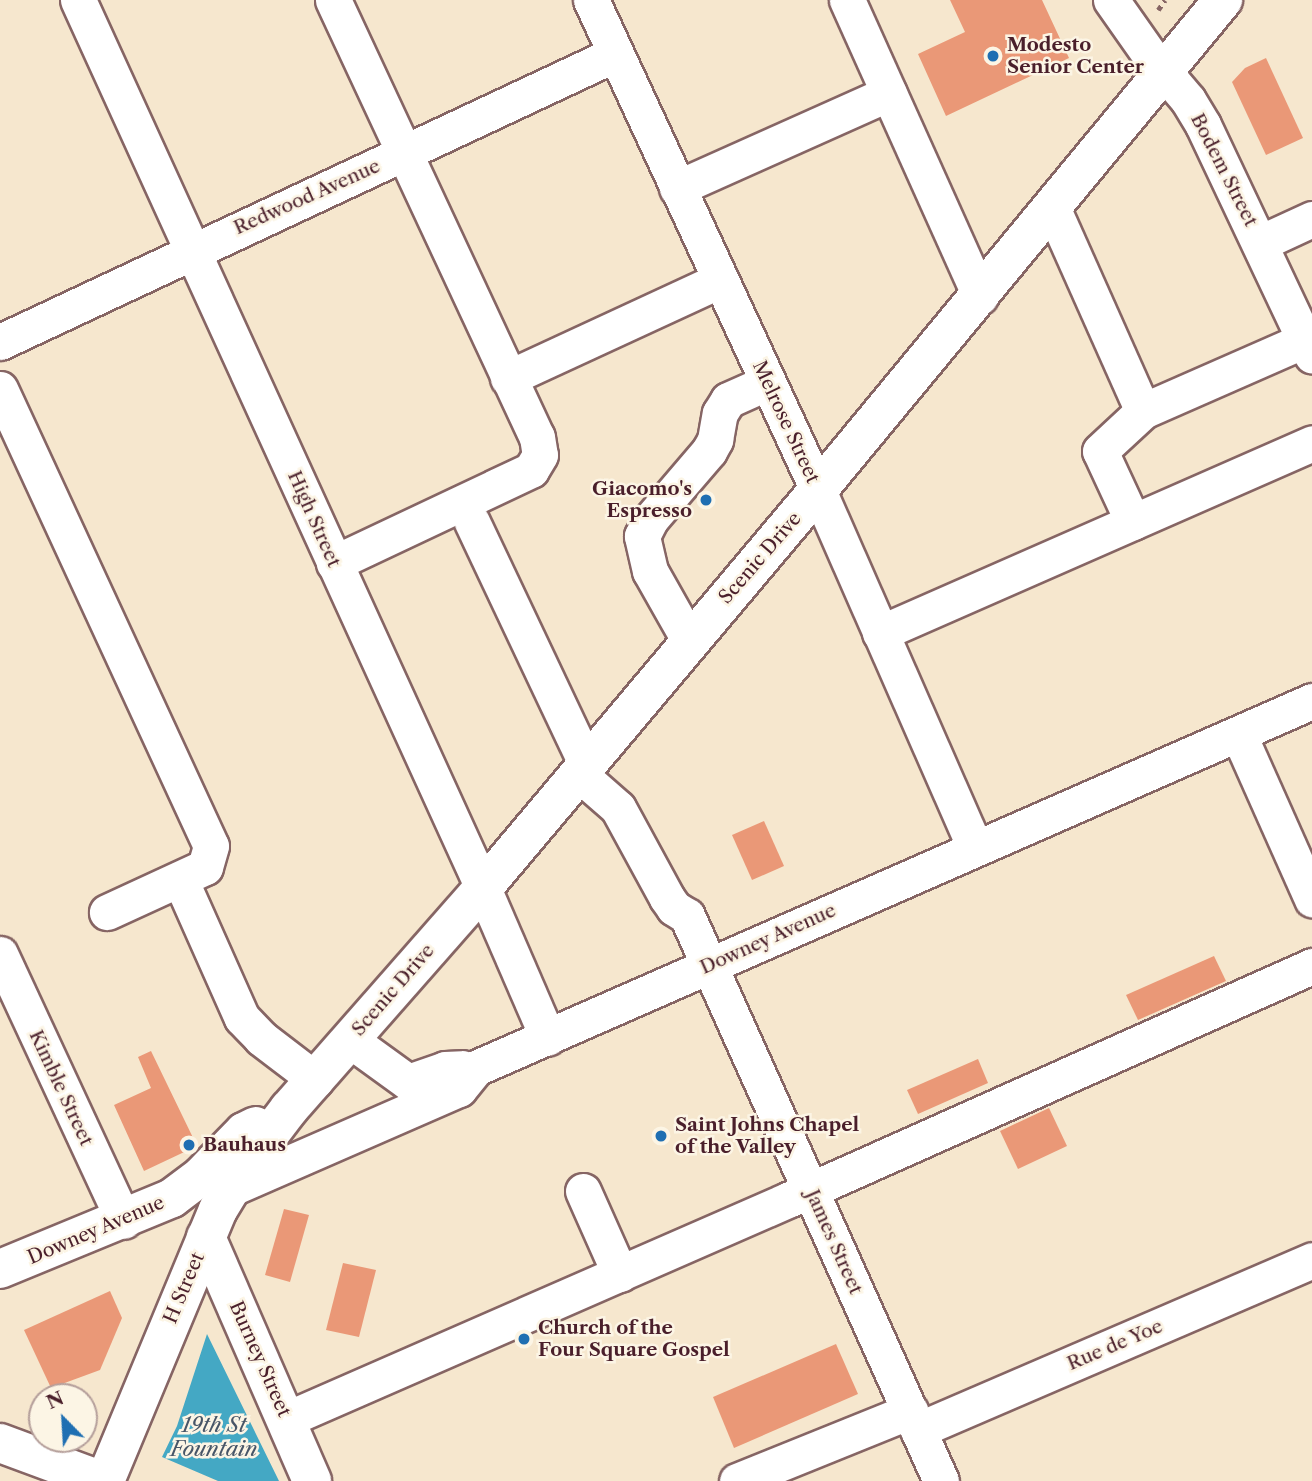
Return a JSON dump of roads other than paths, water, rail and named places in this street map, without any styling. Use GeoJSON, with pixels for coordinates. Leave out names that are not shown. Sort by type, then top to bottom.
{"type":"FeatureCollection","features":[{"type":"Feature","properties":{"kind":"main road","name":"Scenic Drive"},"geometry":{"type":"LineString","coordinates":[[289,1109],[483,888],[689,640],[818,491],[1223,0]]}},
{"type":"Feature","properties":{"kind":"main road","name":"Downey Avenue"},"geometry":{"type":"LineString","coordinates":[[0,1269],[124,1221],[172,1198],[202,1175],[244,1132],[289,1109]]}},
{"type":"Feature","properties":{"kind":"main road","name":"H Street"},"geometry":{"type":"LineString","coordinates":[[104,1481],[206,1237],[232,1188],[289,1109]]}},
{"type":"Feature","properties":{"kind":"main road","name":"Burney Street"},"geometry":{"type":"LineString","coordinates":[[206,1237],[312,1481]]}},
{"type":"Feature","properties":{"kind":"main road"},"geometry":{"type":"LineString","coordinates":[[0,1443],[104,1481]]}},
{"type":"Feature","properties":{"kind":"street","name":"High Street"},"geometry":{"type":"LineString","coordinates":[[78,0],[483,888],[548,1038]]}},
{"type":"Feature","properties":{"kind":"street"},"geometry":{"type":"LineString","coordinates":[[333,0],[537,437],[540,455],[531,470],[334,563]]}},
{"type":"Feature","properties":{"kind":"street","name":"Melrose Street"},"geometry":{"type":"LineString","coordinates":[[591,0],[818,491],[975,847]]}},
{"type":"Feature","properties":{"kind":"street"},"geometry":{"type":"LineString","coordinates":[[847,0],[980,296]]}},
{"type":"Feature","properties":{"kind":"street","name":"Bodem Street"},"geometry":{"type":"LineString","coordinates":[[1111,0],[1203,125],[1308,348]]}},
{"type":"Feature","properties":{"kind":"street","name":"Redwood Avenue"},"geometry":{"type":"LineString","coordinates":[[0,342],[191,250],[404,154],[615,54]]}},
{"type":"Feature","properties":{"kind":"street"},"geometry":{"type":"LineString","coordinates":[[677,188],[889,93]]}},
{"type":"Feature","properties":{"kind":"street"},"geometry":{"type":"LineString","coordinates":[[1052,207],[1143,411]]}},
{"type":"Feature","properties":{"kind":"street"},"geometry":{"type":"LineString","coordinates":[[1260,243],[1312,219]]}},
{"type":"Feature","properties":{"kind":"street"},"geometry":{"type":"LineString","coordinates":[[508,378],[720,280]]}},
{"type":"Feature","properties":{"kind":"street"},"geometry":{"type":"LineString","coordinates":[[1133,522],[1100,451],[1143,411],[1308,348]]}},
{"type":"Feature","properties":{"kind":"street"},"geometry":{"type":"LineString","coordinates":[[689,640],[650,571],[642,536],[650,520],[709,451],[715,440],[720,413],[728,400],[766,383]]}},
{"type":"Feature","properties":{"kind":"street"},"geometry":{"type":"LineString","coordinates":[[0,389],[203,822],[211,846],[205,867],[107,912]]}},
{"type":"Feature","properties":{"kind":"street"},"geometry":{"type":"LineString","coordinates":[[880,633],[1312,443]]}},
{"type":"Feature","properties":{"kind":"street"},"geometry":{"type":"LineString","coordinates":[[472,522],[582,768]]}},
{"type":"Feature","properties":{"kind":"street","name":"Downey Avenue"},"geometry":{"type":"LineString","coordinates":[[232,1188],[459,1089],[476,1068],[1312,701]]}},
{"type":"Feature","properties":{"kind":"street"},"geometry":{"type":"LineString","coordinates":[[1239,735],[1312,899]]}},
{"type":"Feature","properties":{"kind":"street","name":"James Street"},"geometry":{"type":"LineString","coordinates":[[582,768],[618,808],[667,898],[674,908],[687,916],[914,1420],[931,1478]]}},
{"type":"Feature","properties":{"kind":"street"},"geometry":{"type":"LineString","coordinates":[[180,878],[242,1018],[261,1038],[316,1080]]}},
{"type":"Feature","properties":{"kind":"street","name":"Kimble Street"},"geometry":{"type":"LineString","coordinates":[[0,954],[12,1013],[124,1221]]}},
{"type":"Feature","properties":{"kind":"street"},"geometry":{"type":"LineString","coordinates":[[287,1419],[811,1190],[1312,965]]}},
{"type":"Feature","properties":{"kind":"street"},"geometry":{"type":"LineString","coordinates":[[350,1040],[408,1082],[445,1069],[476,1068]]}},
{"type":"Feature","properties":{"kind":"street"},"geometry":{"type":"LineString","coordinates":[[583,1191],[620,1274]]}},
{"type":"Feature","properties":{"kind":"street","name":"Rue de Yoe"},"geometry":{"type":"LineString","coordinates":[[737,1481],[914,1420],[1312,1260]]}},
{"type":"Feature","properties":{"kind":"water","name":"19th St Fountain"},"geometry":{"type":"Polygon","coordinates":[[[207,1334],[279,1481],[218,1481],[162,1457],[177,1426],[207,1334]]]}},
{"type":"Feature","properties":{"kind":"place","name":"Modesto Senior Center"},"geometry":{"type":"Point","coordinates":[993,56]}},
{"type":"Feature","properties":{"kind":"place","name":"Giacomo's Espresso"},"geometry":{"type":"Point","coordinates":[706,500]}},
{"type":"Feature","properties":{"kind":"place","name":"Saint Johns Chapel of the Valley"},"geometry":{"type":"Point","coordinates":[661,1136]}},
{"type":"Feature","properties":{"kind":"place","name":"Bauhaus"},"geometry":{"type":"Point","coordinates":[189,1145]}},
{"type":"Feature","properties":{"kind":"place","name":"Church of the Four Square Gospel"},"geometry":{"type":"Point","coordinates":[524,1339]}}]}
